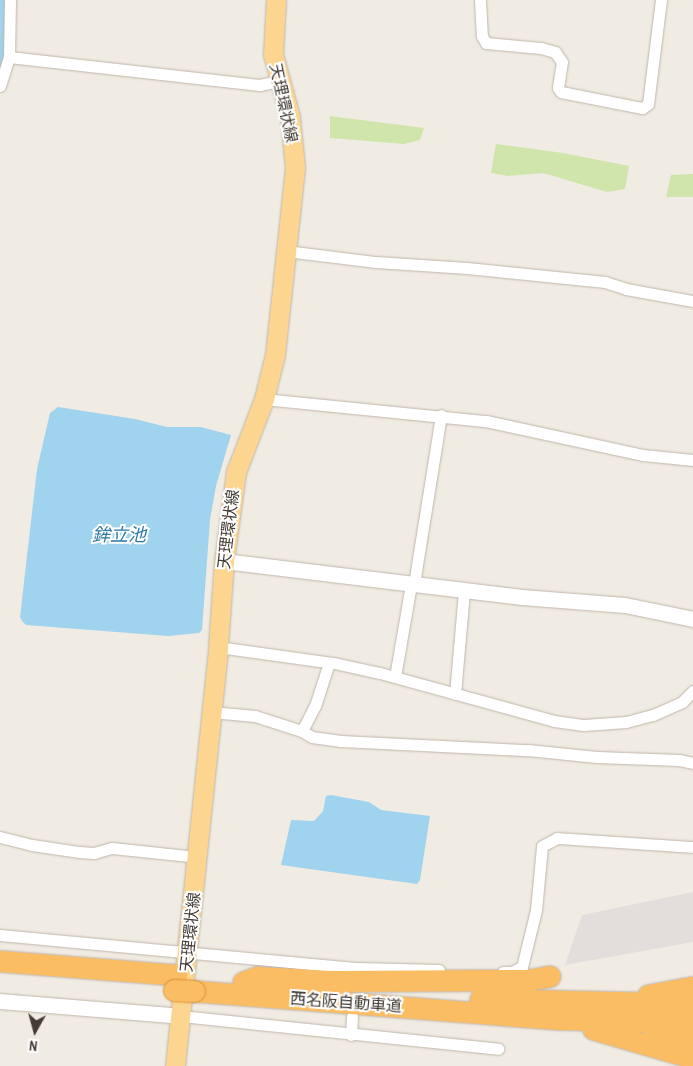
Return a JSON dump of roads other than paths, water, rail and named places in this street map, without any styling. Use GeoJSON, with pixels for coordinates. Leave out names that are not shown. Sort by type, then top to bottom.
{"type":"FeatureCollection","features":[{"type":"Feature","properties":{"kind":"highway","name":"西名阪自動車道"},"geometry":{"type":"LineString","coordinates":[[0,961],[185,983],[562,1020],[693,1022]]}},
{"type":"Feature","properties":{"kind":"highway","name":"西名阪自動車道"},"geometry":{"type":"LineString","coordinates":[[0,975],[185,983],[244,982],[470,998],[693,1004]]}},
{"type":"Feature","properties":{"kind":"highway"},"geometry":{"type":"LineString","coordinates":[[244,982],[257,977],[330,981],[528,980],[550,976]]}},
{"type":"Feature","properties":{"kind":"highway"},"geometry":{"type":"LineString","coordinates":[[593,1002],[692,987]]}},
{"type":"Feature","properties":{"kind":"highway"},"geometry":{"type":"LineString","coordinates":[[593,1002],[646,996],[692,987]]}},
{"type":"Feature","properties":{"kind":"highway"},"geometry":{"type":"LineString","coordinates":[[562,1020],[693,1031]]}},
{"type":"Feature","properties":{"kind":"highway"},"geometry":{"type":"LineString","coordinates":[[562,1020],[693,1038]]}},
{"type":"Feature","properties":{"kind":"highway"},"geometry":{"type":"LineString","coordinates":[[562,1020],[693,1044]]}},
{"type":"Feature","properties":{"kind":"highway"},"geometry":{"type":"LineString","coordinates":[[562,1020],[693,1048]]}},
{"type":"Feature","properties":{"kind":"highway"},"geometry":{"type":"LineString","coordinates":[[562,1020],[693,1058]]}},
{"type":"Feature","properties":{"kind":"main road","name":"天理環状線"},"geometry":{"type":"LineString","coordinates":[[175,1066],[212,712],[224,561],[236,472],[264,399],[276,355],[295,167],[290,117],[273,54],[276,0]]}},
{"type":"Feature","properties":{"kind":"street"},"geometry":{"type":"LineString","coordinates":[[0,86],[9,57],[10,0]]}},
{"type":"Feature","properties":{"kind":"street"},"geometry":{"type":"LineString","coordinates":[[480,0],[482,36],[486,43],[541,48],[555,52],[562,62],[558,88],[561,92],[642,108],[648,104],[661,0]]}},
{"type":"Feature","properties":{"kind":"street"},"geometry":{"type":"LineString","coordinates":[[9,57],[259,84],[279,81]]}},
{"type":"Feature","properties":{"kind":"street"},"geometry":{"type":"LineString","coordinates":[[286,251],[376,262],[467,268],[605,282],[626,289],[693,301]]}},
{"type":"Feature","properties":{"kind":"street"},"geometry":{"type":"LineString","coordinates":[[264,399],[441,415],[486,421],[643,455],[693,460]]}},
{"type":"Feature","properties":{"kind":"street"},"geometry":{"type":"LineString","coordinates":[[395,677],[413,584],[441,415]]}},
{"type":"Feature","properties":{"kind":"street"},"geometry":{"type":"LineString","coordinates":[[224,561],[464,590],[625,605],[693,619]]}},
{"type":"Feature","properties":{"kind":"street"},"geometry":{"type":"LineString","coordinates":[[455,694],[464,590]]}},
{"type":"Feature","properties":{"kind":"street"},"geometry":{"type":"LineString","coordinates":[[218,647],[329,663],[395,677],[554,721],[584,724],[626,722],[653,715],[682,702],[693,691]]}},
{"type":"Feature","properties":{"kind":"street"},"geometry":{"type":"LineString","coordinates":[[302,731],[315,706],[329,663]]}},
{"type":"Feature","properties":{"kind":"street"},"geometry":{"type":"LineString","coordinates":[[212,712],[255,716],[302,731],[312,737],[341,742],[528,750],[693,763]]}},
{"type":"Feature","properties":{"kind":"street"},"geometry":{"type":"LineString","coordinates":[[0,837],[32,845],[79,852],[94,853],[112,848],[197,857]]}},
{"type":"Feature","properties":{"kind":"street"},"geometry":{"type":"LineString","coordinates":[[0,935],[188,951],[357,970],[512,972],[522,967],[529,942],[536,910],[542,846],[557,838],[693,847]]}},
{"type":"Feature","properties":{"kind":"street"},"geometry":{"type":"LineString","coordinates":[[0,1001],[181,1016],[498,1049]]}},
{"type":"Feature","properties":{"kind":"street"},"geometry":{"type":"LineString","coordinates":[[351,1035],[352,1016]]}},
{"type":"Feature","properties":{"kind":"water","name":"鉾立池"},"geometry":{"type":"Polygon","coordinates":[[[58,407],[135,419],[167,427],[201,427],[231,435],[216,486],[210,520],[202,630],[199,633],[168,636],[26,625],[22,621],[20,617],[37,469],[50,413],[58,407]]]}},
{"type":"Feature","properties":{"kind":"water"},"geometry":{"type":"Polygon","coordinates":[[[331,795],[369,802],[381,810],[430,816],[420,880],[417,884],[281,865],[291,820],[314,821],[323,811],[326,796],[331,795]]]}},
{"type":"Feature","properties":{"kind":"waterway"},"geometry":{"type":"LineString","coordinates":[[0,65],[3,52],[5,6]]}}]}
